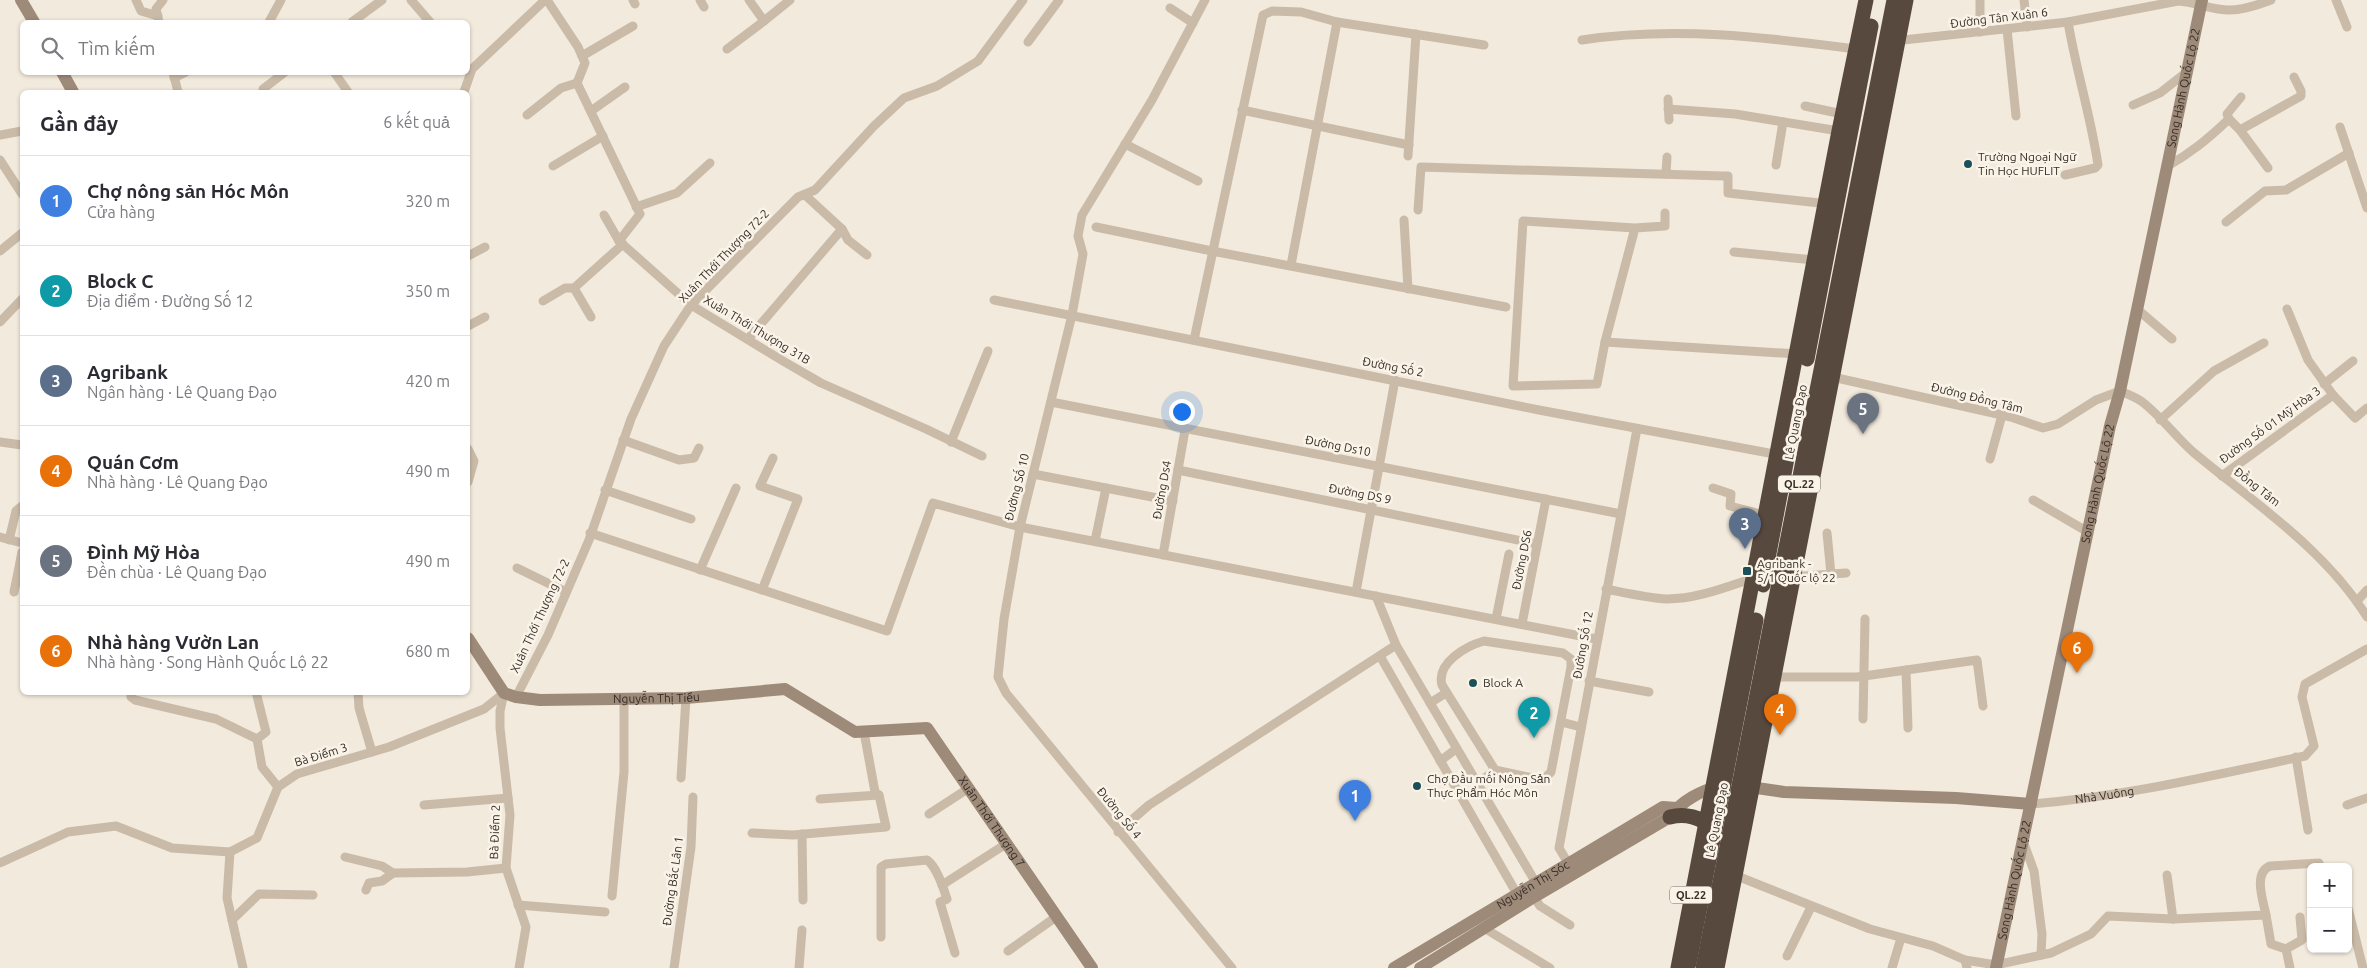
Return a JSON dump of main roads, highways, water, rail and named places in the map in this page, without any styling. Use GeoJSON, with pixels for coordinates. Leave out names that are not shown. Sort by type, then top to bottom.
{"type":"FeatureCollection","features":[{"type":"Feature","properties":{"kind":"highway","name":"Lê Quang Đạo"},"geometry":{"type":"LineString","coordinates":[[1688,968],[1710,826],[1764,515],[1783,456],[1797,354],[1814,260],[1831,205],[1839,131],[1866,0]]}},
{"type":"Feature","properties":{"kind":"highway","name":"Lê Quang Đạo"},"geometry":{"type":"LineString","coordinates":[[1717,787],[1831,205],[1876,0]]}},
{"type":"Feature","properties":{"kind":"highway","name":"Lê Quang Đạo"},"geometry":{"type":"LineString","coordinates":[[1892,41],[1894,0]]}},
{"type":"Feature","properties":{"kind":"highway","name":"Lê Quang Đạo"},"geometry":{"type":"LineString","coordinates":[[1704,968],[1746,786],[1768,678],[1892,41],[1906,0]]}},
{"type":"Feature","properties":{"kind":"highway","name":"Lê Quang Đạo"},"geometry":{"type":"LineString","coordinates":[[1717,968],[1737,876],[1746,786]]}},
{"type":"Feature","properties":{"kind":"highway"},"geometry":{"type":"LineString","coordinates":[[1673,813],[1710,826]]}},
{"type":"Feature","properties":{"kind":"highway","name":"Lê Quang Đạo"},"geometry":{"type":"LineString","coordinates":[[1678,968],[1710,826]]}},
{"type":"Feature","properties":{"kind":"place","name":"Trường Ngoại Ngữ Tin Học HUFLIT"},"geometry":{"type":"Point","coordinates":[1968,164]}},
{"type":"Feature","properties":{"kind":"place","name":"Đình Mỹ Hòa"},"geometry":{"type":"Point","coordinates":[1863,434]}},
{"type":"Feature","properties":{"kind":"place","name":"Agribank"},"geometry":{"type":"Point","coordinates":[1745,549]}},
{"type":"Feature","properties":{"kind":"place","name":"Agribank - 5/1 Quốc lộ 22"},"geometry":{"type":"Point","coordinates":[1747,571]}},
{"type":"Feature","properties":{"kind":"place","name":"Nhà hàng Vườn Lan"},"geometry":{"type":"Point","coordinates":[2077,673]}},
{"type":"Feature","properties":{"kind":"place","name":"Block A"},"geometry":{"type":"Point","coordinates":[1473,683]}},
{"type":"Feature","properties":{"kind":"place","name":"Quán Cơm"},"geometry":{"type":"Point","coordinates":[1780,735]}},
{"type":"Feature","properties":{"kind":"place","name":"Block C"},"geometry":{"type":"Point","coordinates":[1534,738]}},
{"type":"Feature","properties":{"kind":"place","name":"Chợ Đầu mối Nông Sản Thực Phẩm Hóc Môn"},"geometry":{"type":"Point","coordinates":[1417,786]}},
{"type":"Feature","properties":{"kind":"place","name":"Chợ nông sản Hóc Môn"},"geometry":{"type":"Point","coordinates":[1355,821]}}]}
